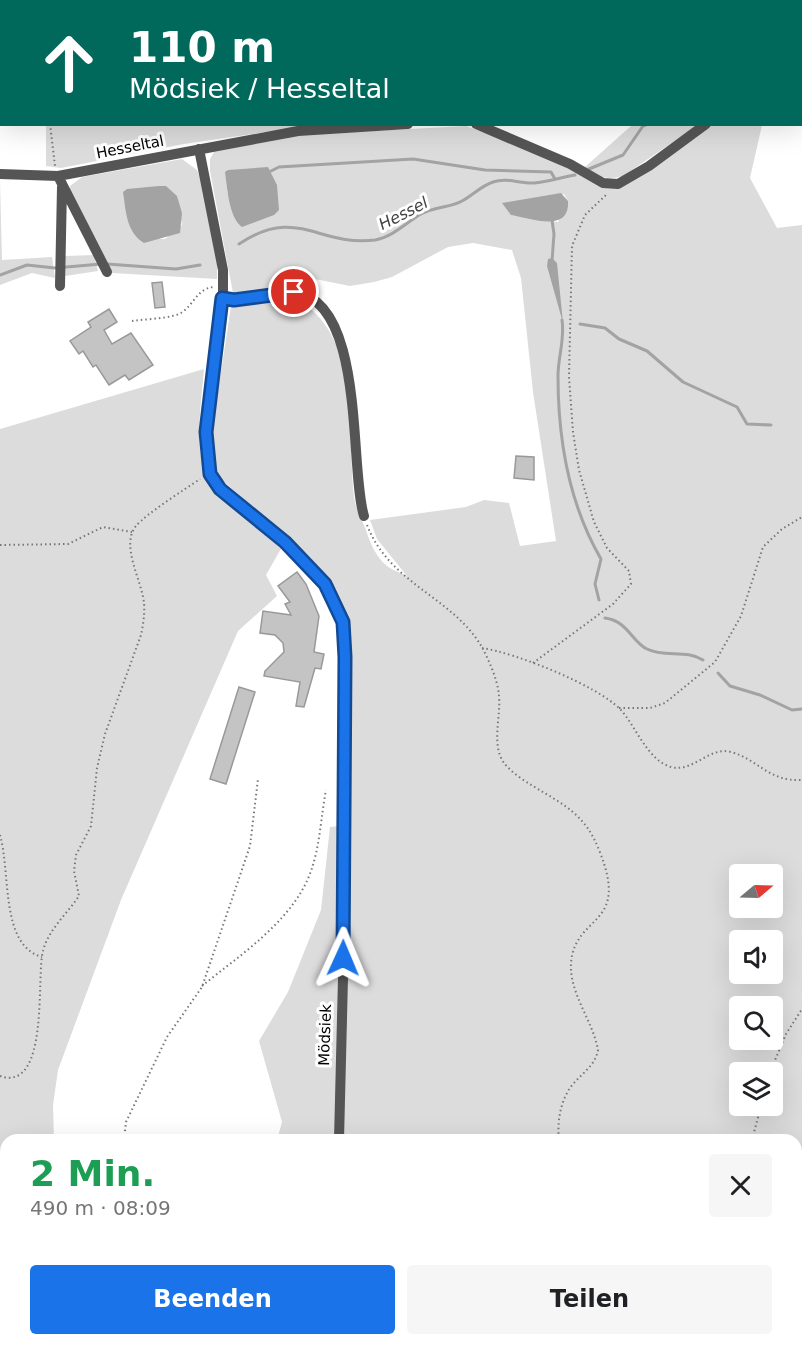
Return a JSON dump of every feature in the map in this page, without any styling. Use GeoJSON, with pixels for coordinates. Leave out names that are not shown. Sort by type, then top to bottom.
{"type":"FeatureCollection","features":[{"type":"Feature","properties":{"kind":"street","name":"Hesseltal"},"geometry":{"type":"LineString","coordinates":[[0,174],[60,180],[199,149],[298,131],[377,126]]}},
{"type":"Feature","properties":{"kind":"street"},"geometry":{"type":"LineString","coordinates":[[482,126],[570,164],[603,183],[618,184],[703,126]]}},
{"type":"Feature","properties":{"kind":"street"},"geometry":{"type":"LineString","coordinates":[[199,149],[222,254],[223,293],[206,432],[210,474]]}},
{"type":"Feature","properties":{"kind":"street"},"geometry":{"type":"LineString","coordinates":[[60,180],[107,272]]}},
{"type":"Feature","properties":{"kind":"street"},"geometry":{"type":"LineString","coordinates":[[60,180],[60,281]]}},
{"type":"Feature","properties":{"kind":"street"},"geometry":{"type":"LineString","coordinates":[[223,293],[234,300],[294,292],[316,303],[329,319],[344,353],[352,386],[358,497],[364,516]]}},
{"type":"Feature","properties":{"kind":"street","name":"Mödsiek"},"geometry":{"type":"LineString","coordinates":[[210,474],[220,489],[285,542],[325,584],[336,602],[343,622],[344,788],[339,1134]]}},
{"type":"Feature","properties":{"kind":"path"},"geometry":{"type":"LineString","coordinates":[[50,126],[52,157],[60,180]]}},
{"type":"Feature","properties":{"kind":"path"},"geometry":{"type":"LineString","coordinates":[[533,663],[613,604],[631,584],[629,571],[608,548],[594,522],[574,442],[569,377],[572,246],[585,215],[618,184]]}},
{"type":"Feature","properties":{"kind":"path"},"geometry":{"type":"LineString","coordinates":[[132,321],[176,315],[187,308],[204,289],[223,293]]}},
{"type":"Feature","properties":{"kind":"path"},"geometry":{"type":"LineString","coordinates":[[0,1076],[11,1078],[24,1071],[30,1064],[40,1006],[42,957],[50,936],[79,896],[74,872],[76,855],[91,826],[97,768],[105,734],[141,635],[144,605],[130,547],[132,532],[144,519],[198,479],[210,474]]}},
{"type":"Feature","properties":{"kind":"path"},"geometry":{"type":"LineString","coordinates":[[364,516],[375,545],[388,562],[448,610],[482,648],[498,687],[498,745],[505,764],[522,779],[575,812],[586,823],[600,850],[610,885],[609,901],[604,913],[575,945],[571,964],[574,983],[598,1050],[596,1060],[570,1088],[561,1106],[559,1134]]}},
{"type":"Feature","properties":{"kind":"path"},"geometry":{"type":"LineString","coordinates":[[619,708],[650,708],[665,703],[715,662],[741,616],[763,547],[782,528],[802,517]]}},
{"type":"Feature","properties":{"kind":"path"},"geometry":{"type":"LineString","coordinates":[[0,545],[68,544],[103,527],[132,532]]}},
{"type":"Feature","properties":{"kind":"path"},"geometry":{"type":"LineString","coordinates":[[482,648],[533,663],[580,684],[619,708],[658,760],[670,766],[682,768],[707,756],[729,752],[772,776],[787,781],[802,780]]}},
{"type":"Feature","properties":{"kind":"path"},"geometry":{"type":"LineString","coordinates":[[202,987],[250,846],[258,779]]}},
{"type":"Feature","properties":{"kind":"path"},"geometry":{"type":"LineString","coordinates":[[125,1134],[126,1122],[167,1037],[202,987],[261,938],[293,905],[311,872],[326,790]]}},
{"type":"Feature","properties":{"kind":"path"},"geometry":{"type":"LineString","coordinates":[[0,836],[2,884]]}},
{"type":"Feature","properties":{"kind":"path"},"geometry":{"type":"LineString","coordinates":[[5,911],[14,941]]}},
{"type":"Feature","properties":{"kind":"path"},"geometry":{"type":"LineString","coordinates":[[21,950],[42,957]]}},
{"type":"Feature","properties":{"kind":"path"},"geometry":{"type":"LineString","coordinates":[[774,1062],[786,1034],[802,1009]]}},
{"type":"Feature","properties":{"kind":"path"},"geometry":{"type":"LineString","coordinates":[[753,1134],[758,1116]]}},
{"type":"Feature","properties":{"kind":"shaded area"},"geometry":{"type":"Polygon","coordinates":[[[46,126],[308,126],[184,144],[61,168],[46,166],[46,126]]]}},
{"type":"Feature","properties":{"kind":"shaded area"},"geometry":{"type":"Polygon","coordinates":[[[466,126],[536,151],[604,187],[709,126],[762,126],[750,178],[777,228],[802,225],[802,1134],[279,1134],[282,1122],[259,1041],[288,992],[321,910],[330,827],[347,825],[351,736],[350,667],[342,607],[333,586],[287,538],[220,478],[215,469],[212,431],[233,293],[210,171],[210,159],[214,152],[298,135],[466,126]],[[228,170],[226,172],[227,191],[239,225],[272,179],[271,171],[228,170]],[[564,194],[511,215],[558,222],[568,201],[564,194]],[[473,243],[448,247],[392,277],[374,282],[350,286],[315,279],[293,285],[294,298],[316,314],[331,334],[341,359],[350,415],[355,500],[369,540],[387,566],[407,576],[377,539],[370,520],[466,507],[484,500],[509,503],[520,546],[556,541],[533,392],[521,278],[512,250],[473,243]]]}},
{"type":"Feature","properties":{"kind":"shaded area"},"geometry":{"type":"Polygon","coordinates":[[[631,126],[697,126],[623,176],[602,177],[593,174],[585,167],[631,126]]]}},
{"type":"Feature","properties":{"kind":"shaded area"},"geometry":{"type":"Polygon","coordinates":[[[182,159],[197,170],[217,264],[217,279],[112,273],[70,191],[70,186],[82,177],[182,159]],[[177,196],[160,239],[165,239],[182,225],[177,196]]]}},
{"type":"Feature","properties":{"kind":"shaded area"},"geometry":{"type":"Polygon","coordinates":[[[268,167],[277,185],[279,210],[274,215],[242,227],[231,210],[225,172],[268,167]]]}},
{"type":"Feature","properties":{"kind":"shaded area"},"geometry":{"type":"Polygon","coordinates":[[[0,181],[2,260],[52,257],[55,278],[32,273],[0,285],[0,181]]]}},
{"type":"Feature","properties":{"kind":"shaded area"},"geometry":{"type":"Polygon","coordinates":[[[166,186],[177,196],[182,213],[180,233],[144,243],[130,227],[123,192],[127,189],[166,186]]]}},
{"type":"Feature","properties":{"kind":"shaded area"},"geometry":{"type":"Polygon","coordinates":[[[561,193],[568,201],[567,211],[563,218],[556,221],[538,221],[511,215],[502,203],[561,193]]]}},
{"type":"Feature","properties":{"kind":"shaded area"},"geometry":{"type":"Polygon","coordinates":[[[94,255],[98,271],[65,276],[65,256],[94,255]]]}},
{"type":"Feature","properties":{"kind":"shaded area"},"geometry":{"type":"Polygon","coordinates":[[[552,258],[557,263],[563,323],[547,266],[548,259],[552,258]]]}},
{"type":"Feature","properties":{"kind":"shaded area"},"geometry":{"type":"Polygon","coordinates":[[[204,369],[199,428],[201,457],[209,485],[282,547],[266,575],[277,596],[238,631],[121,900],[58,1070],[53,1105],[54,1134],[0,1134],[0,429],[204,369]]]}},
{"type":"Feature","properties":{"kind":"building"},"geometry":{"type":"Polygon","coordinates":[[[162,282],[165,307],[155,308],[152,283],[162,282]]]}},
{"type":"Feature","properties":{"kind":"building"},"geometry":{"type":"Polygon","coordinates":[[[109,309],[117,322],[104,330],[112,344],[131,333],[153,365],[129,380],[125,375],[109,385],[96,365],[93,367],[83,351],[79,354],[70,341],[91,327],[88,322],[109,309]]]}},
{"type":"Feature","properties":{"kind":"building"},"geometry":{"type":"Polygon","coordinates":[[[516,456],[534,457],[534,480],[514,478],[516,456]]]}},
{"type":"Feature","properties":{"kind":"building"},"geometry":{"type":"Polygon","coordinates":[[[297,572],[306,584],[319,616],[314,652],[324,654],[321,669],[315,668],[304,707],[296,706],[300,682],[264,676],[265,671],[284,652],[283,643],[275,635],[260,633],[263,611],[291,615],[285,604],[290,602],[278,586],[297,572]]]}},
{"type":"Feature","properties":{"kind":"building"},"geometry":{"type":"Polygon","coordinates":[[[239,687],[255,692],[226,784],[210,779],[239,687]]]}},
{"type":"Feature","properties":{"kind":"waterway","name":"Hessel"},"geometry":{"type":"LineString","coordinates":[[589,169],[623,155],[643,126]]}},
{"type":"Feature","properties":{"kind":"waterway"},"geometry":{"type":"LineString","coordinates":[[271,171],[279,167],[413,159],[485,170],[551,172],[555,179]]}},
{"type":"Feature","properties":{"kind":"waterway","name":"Hessel"},"geometry":{"type":"LineString","coordinates":[[239,244],[259,233],[292,227],[355,241],[375,240],[393,233],[425,212],[462,201],[493,182],[503,180],[534,183],[575,175]]}},
{"type":"Feature","properties":{"kind":"waterway"},"geometry":{"type":"LineString","coordinates":[[552,220],[554,234],[552,261]]}},
{"type":"Feature","properties":{"kind":"waterway","name":"Hessel"},"geometry":{"type":"LineString","coordinates":[[0,275],[27,265],[55,268],[101,264]]}},
{"type":"Feature","properties":{"kind":"waterway","name":"Hessel"},"geometry":{"type":"LineString","coordinates":[[107,264],[176,269],[200,265]]}},
{"type":"Feature","properties":{"kind":"waterway"},"geometry":{"type":"LineString","coordinates":[[562,320],[563,334],[558,376],[563,447],[573,494],[601,559],[595,584],[599,600]]}},
{"type":"Feature","properties":{"kind":"waterway"},"geometry":{"type":"LineString","coordinates":[[580,324],[605,328],[619,339],[647,351],[683,382],[737,407],[747,424],[771,425]]}},
{"type":"Feature","properties":{"kind":"waterway"},"geometry":{"type":"LineString","coordinates":[[605,618],[619,623],[647,649],[661,653],[690,655],[703,660]]}},
{"type":"Feature","properties":{"kind":"waterway"},"geometry":{"type":"LineString","coordinates":[[718,673],[730,686],[760,695],[792,710],[802,709]]}},
{"type":"Feature","properties":{"kind":"route"},"geometry":{"type":"LineString","coordinates":[[294,292],[234,300],[222,298],[206,432],[206,453],[214,483],[285,542],[325,584],[336,602],[343,622],[345,657],[343,958]]}}]}
